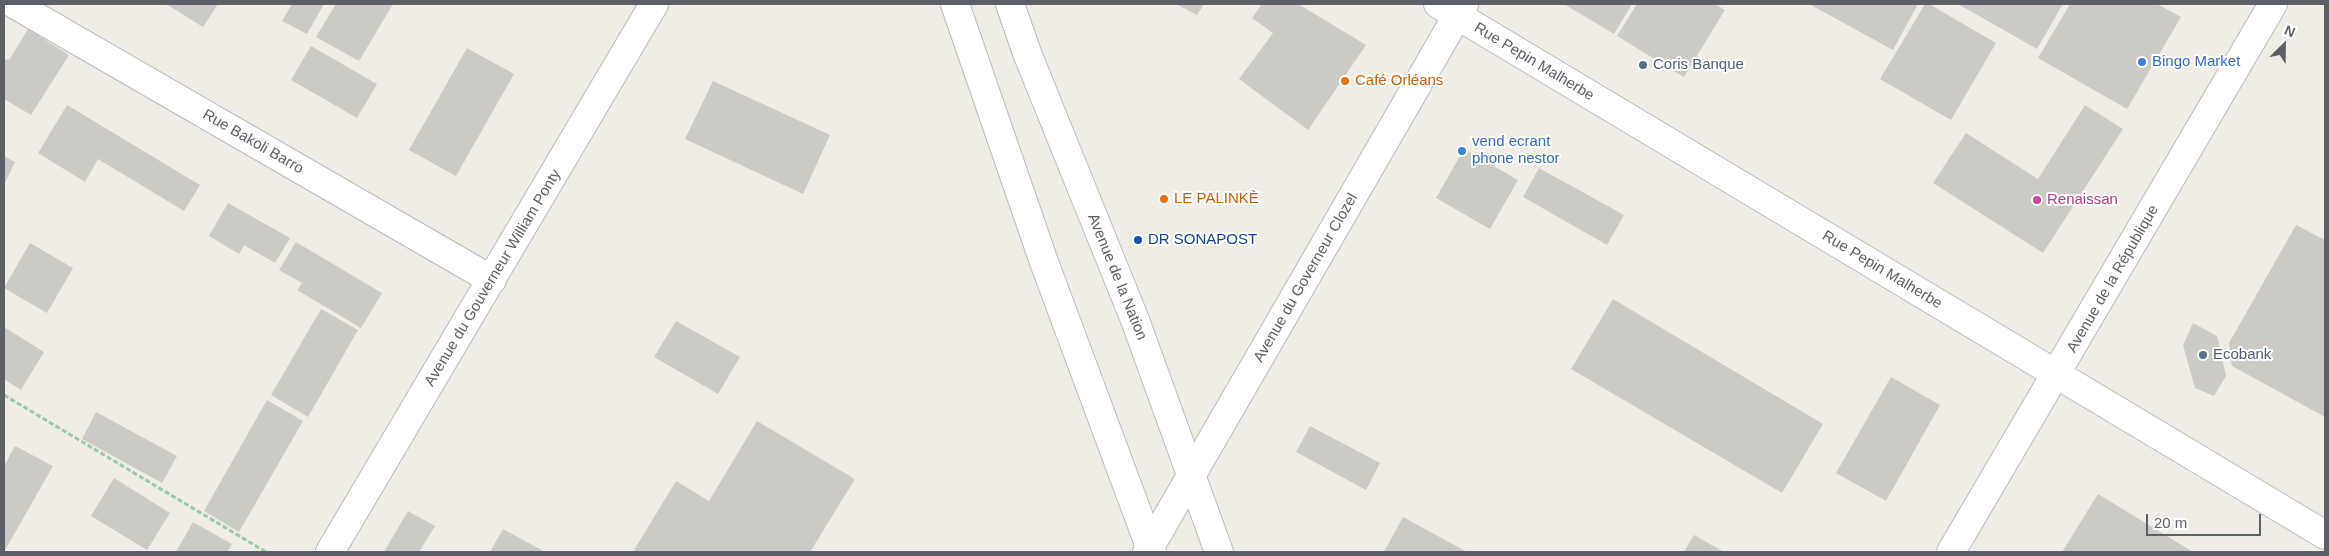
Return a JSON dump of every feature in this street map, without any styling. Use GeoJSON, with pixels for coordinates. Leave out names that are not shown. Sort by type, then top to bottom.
{"type":"FeatureCollection","features":[{"type":"Feature","properties":{"kind":"street","name":"Rue Bakoli Barro"},"geometry":{"type":"LineString","coordinates":[[14,4],[492,280]]}},
{"type":"Feature","properties":{"kind":"street","name":"Avenue du Gouverneur William Ponty"},"geometry":{"type":"LineString","coordinates":[[330,552],[654,4]]}},
{"type":"Feature","properties":{"kind":"street"},"geometry":{"type":"LineString","coordinates":[[955,4],[1044,262],[1150,551]]}},
{"type":"Feature","properties":{"kind":"street","name":"Avenue de la Nation"},"geometry":{"type":"LineString","coordinates":[[1010,4],[1027,53],[1135,320],[1219,552]]}},
{"type":"Feature","properties":{"kind":"street","name":"Avenue de la République"},"geometry":{"type":"LineString","coordinates":[[1951,552],[2057,375],[2273,4]]}},
{"type":"Feature","properties":{"kind":"street","name":"Avenue du Governeur Clozel"},"geometry":{"type":"LineString","coordinates":[[1150,551],[1453,8]]}},
{"type":"Feature","properties":{"kind":"street","name":"Rue Pepin Malherbe"},"geometry":{"type":"LineString","coordinates":[[1453,8],[2057,375],[2325,535]]}},
{"type":"Feature","properties":{"kind":"path"},"geometry":{"type":"LineString","coordinates":[[4,395],[266,552]]}},
{"type":"Feature","properties":{"kind":"building"},"geometry":{"type":"Polygon","coordinates":[[[166,4],[218,4],[203,27],[166,4]]]}},
{"type":"Feature","properties":{"kind":"building"},"geometry":{"type":"Polygon","coordinates":[[[292,4],[324,4],[307,34],[282,21],[292,4]]]}},
{"type":"Feature","properties":{"kind":"building"},"geometry":{"type":"Polygon","coordinates":[[[336,4],[393,4],[359,61],[316,37],[336,4]]]}},
{"type":"Feature","properties":{"kind":"building"},"geometry":{"type":"Polygon","coordinates":[[[1176,4],[1204,4],[1197,15],[1176,4]]]}},
{"type":"Feature","properties":{"kind":"building"},"geometry":{"type":"Polygon","coordinates":[[[1262,4],[1298,4],[1366,45],[1308,130],[1239,79],[1273,33],[1252,18],[1262,4]]]}},
{"type":"Feature","properties":{"kind":"building"},"geometry":{"type":"Polygon","coordinates":[[[1564,4],[1632,4],[1614,34],[1564,4]]]}},
{"type":"Feature","properties":{"kind":"building"},"geometry":{"type":"Polygon","coordinates":[[[1637,4],[1715,4],[1725,10],[1684,77],[1617,36],[1637,4]]]}},
{"type":"Feature","properties":{"kind":"building"},"geometry":{"type":"Polygon","coordinates":[[[1809,4],[1918,4],[1893,50],[1809,4]]]}},
{"type":"Feature","properties":{"kind":"building"},"geometry":{"type":"Polygon","coordinates":[[[1925,4],[1929,4],[1996,43],[1951,120],[1880,79],[1925,4]]]}},
{"type":"Feature","properties":{"kind":"building"},"geometry":{"type":"Polygon","coordinates":[[[1958,4],[2063,4],[2037,49],[1958,4]]]}},
{"type":"Feature","properties":{"kind":"building"},"geometry":{"type":"Polygon","coordinates":[[[2070,4],[2157,4],[2181,17],[2127,109],[2038,58],[2070,4]]]}},
{"type":"Feature","properties":{"kind":"building"},"geometry":{"type":"Polygon","coordinates":[[[28,29],[69,55],[31,115],[4,99],[4,63],[6,59],[9,60],[28,29]]]}},
{"type":"Feature","properties":{"kind":"building"},"geometry":{"type":"Polygon","coordinates":[[[311,46],[377,84],[357,118],[291,80],[311,46]]]}},
{"type":"Feature","properties":{"kind":"building"},"geometry":{"type":"Polygon","coordinates":[[[467,48],[514,74],[456,176],[409,150],[467,48]]]}},
{"type":"Feature","properties":{"kind":"building"},"geometry":{"type":"Polygon","coordinates":[[[713,81],[830,135],[803,194],[685,139],[713,81]]]}},
{"type":"Feature","properties":{"kind":"building"},"geometry":{"type":"Polygon","coordinates":[[[67,105],[200,185],[184,211],[98,159],[85,182],[38,153],[67,105]]]}},
{"type":"Feature","properties":{"kind":"building"},"geometry":{"type":"Polygon","coordinates":[[[2085,105],[2123,129],[2043,253],[1933,183],[1966,133],[2038,179],[2085,105]]]}},
{"type":"Feature","properties":{"kind":"building"},"geometry":{"type":"Polygon","coordinates":[[[1464,149],[1518,180],[1490,229],[1436,198],[1464,149]]]}},
{"type":"Feature","properties":{"kind":"building"},"geometry":{"type":"Polygon","coordinates":[[[4,156],[15,162],[4,185],[4,156]]]}},
{"type":"Feature","properties":{"kind":"building"},"geometry":{"type":"Polygon","coordinates":[[[1539,168],[1624,215],[1607,245],[1523,197],[1539,168]]]}},
{"type":"Feature","properties":{"kind":"building"},"geometry":{"type":"Polygon","coordinates":[[[228,203],[290,238],[275,263],[244,245],[239,254],[209,236],[228,203]]]}},
{"type":"Feature","properties":{"kind":"building"},"geometry":{"type":"Polygon","coordinates":[[[2296,225],[2325,240],[2325,417],[2232,366],[2229,343],[2296,225]]]}},
{"type":"Feature","properties":{"kind":"building"},"geometry":{"type":"Polygon","coordinates":[[[296,242],[382,293],[361,328],[297,290],[302,283],[279,270],[296,242]]]}},
{"type":"Feature","properties":{"kind":"building"},"geometry":{"type":"Polygon","coordinates":[[[30,243],[73,268],[47,313],[4,288],[30,243]]]}},
{"type":"Feature","properties":{"kind":"building"},"geometry":{"type":"Polygon","coordinates":[[[1613,299],[1823,424],[1782,493],[1571,369],[1613,299]]]}},
{"type":"Feature","properties":{"kind":"building"},"geometry":{"type":"Polygon","coordinates":[[[321,309],[358,330],[308,417],[271,395],[321,309]]]}},
{"type":"Feature","properties":{"kind":"building"},"geometry":{"type":"Polygon","coordinates":[[[676,321],[740,357],[718,394],[654,357],[676,321]]]}},
{"type":"Feature","properties":{"kind":"building"},"geometry":{"type":"Polygon","coordinates":[[[2193,323],[2217,336],[2226,376],[2214,396],[2195,388],[2183,345],[2193,323]]]}},
{"type":"Feature","properties":{"kind":"building"},"geometry":{"type":"Polygon","coordinates":[[[4,327],[44,352],[21,390],[4,379],[4,327]]]}},
{"type":"Feature","properties":{"kind":"building"},"geometry":{"type":"Polygon","coordinates":[[[1891,377],[1940,405],[1886,501],[1836,473],[1891,377]]]}},
{"type":"Feature","properties":{"kind":"building"},"geometry":{"type":"Polygon","coordinates":[[[267,400],[303,421],[239,532],[204,511],[267,400]]]}},
{"type":"Feature","properties":{"kind":"building"},"geometry":{"type":"Polygon","coordinates":[[[96,412],[177,456],[162,483],[82,439],[96,412]]]}},
{"type":"Feature","properties":{"kind":"building"},"geometry":{"type":"Polygon","coordinates":[[[757,421],[855,479],[810,552],[639,552],[634,550],[676,481],[709,501],[757,421]]]}},
{"type":"Feature","properties":{"kind":"building"},"geometry":{"type":"Polygon","coordinates":[[[1310,426],[1380,463],[1366,490],[1296,452],[1310,426]]]}},
{"type":"Feature","properties":{"kind":"building"},"geometry":{"type":"Polygon","coordinates":[[[15,446],[53,466],[4,552],[4,466],[15,446]]]}},
{"type":"Feature","properties":{"kind":"building"},"geometry":{"type":"Polygon","coordinates":[[[114,478],[170,513],[147,550],[91,516],[114,478]]]}},
{"type":"Feature","properties":{"kind":"building"},"geometry":{"type":"Polygon","coordinates":[[[2098,494],[2193,552],[2062,552],[2098,494]]]}},
{"type":"Feature","properties":{"kind":"building"},"geometry":{"type":"Polygon","coordinates":[[[408,511],[435,526],[419,552],[384,552],[408,511]]]}},
{"type":"Feature","properties":{"kind":"building"},"geometry":{"type":"Polygon","coordinates":[[[1403,517],[1467,552],[1384,552],[1403,517]]]}},
{"type":"Feature","properties":{"kind":"building"},"geometry":{"type":"Polygon","coordinates":[[[193,522],[232,544],[227,552],[176,552],[193,522]]]}},
{"type":"Feature","properties":{"kind":"building"},"geometry":{"type":"Polygon","coordinates":[[[503,529],[545,552],[490,552],[503,529]]]}},
{"type":"Feature","properties":{"kind":"building"},"geometry":{"type":"Polygon","coordinates":[[[1694,535],[1724,552],[1684,552],[1694,535]]]}},
{"type":"Feature","properties":{"kind":"place","name":"Bingo Market"},"geometry":{"type":"Point","coordinates":[2142,62]}},
{"type":"Feature","properties":{"kind":"place","name":"Coris Banque"},"geometry":{"type":"Point","coordinates":[1643,65]}},
{"type":"Feature","properties":{"kind":"place","name":"Café Orléans"},"geometry":{"type":"Point","coordinates":[1345,81]}},
{"type":"Feature","properties":{"kind":"place","name":"vend ecrant phone nestor"},"geometry":{"type":"Point","coordinates":[1462,151]}},
{"type":"Feature","properties":{"kind":"place","name":"LE PALINKÈ"},"geometry":{"type":"Point","coordinates":[1164,199]}},
{"type":"Feature","properties":{"kind":"place","name":"Renaissan"},"geometry":{"type":"Point","coordinates":[2037,200]}},
{"type":"Feature","properties":{"kind":"place","name":"DR SONAPOST"},"geometry":{"type":"Point","coordinates":[1138,240]}},
{"type":"Feature","properties":{"kind":"place","name":"Ecobank"},"geometry":{"type":"Point","coordinates":[2203,355]}}]}
